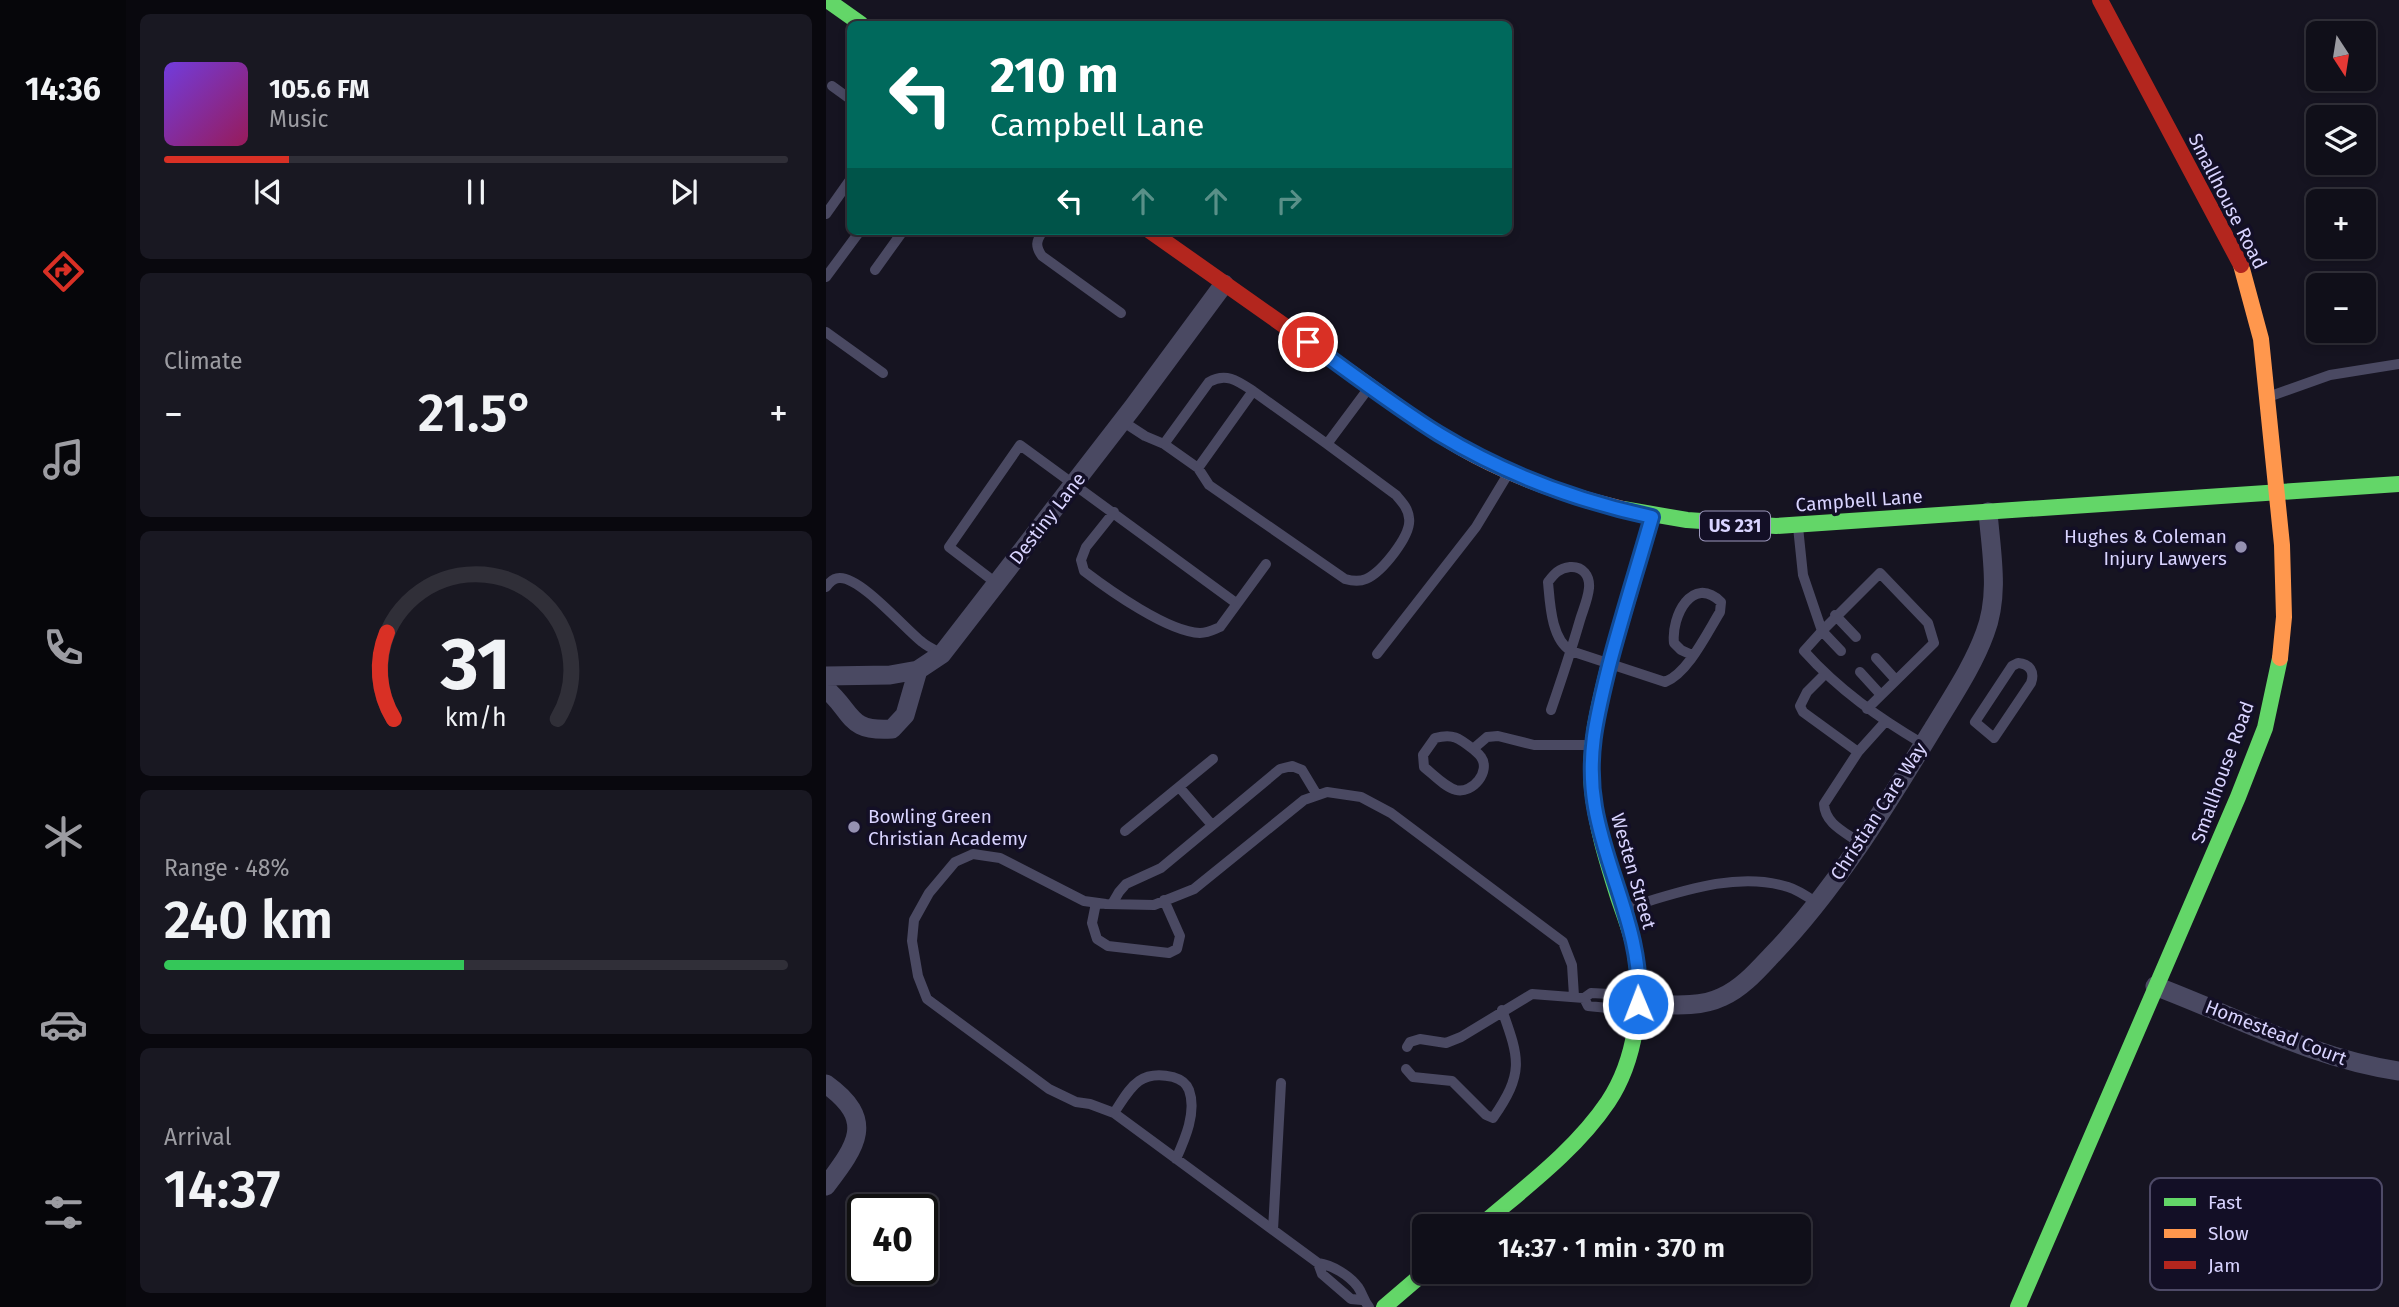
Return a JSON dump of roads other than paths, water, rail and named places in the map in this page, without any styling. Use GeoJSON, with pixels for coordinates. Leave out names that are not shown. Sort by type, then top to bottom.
{"type":"FeatureCollection","features":[{"type":"Feature","properties":{"kind":"street"},"geometry":{"type":"LineString","coordinates":[[827,0],[857,21]]}},
{"type":"Feature","properties":{"kind":"street","name":"Smallhouse Road"},"geometry":{"type":"LineString","coordinates":[[2018,1307],[2212,859],[2265,728],[2279,667],[2284,617],[2282,545],[2261,339],[2244,272],[2100,0]]}},
{"type":"Feature","properties":{"kind":"street","name":"Campbell Lane"},"geometry":{"type":"LineString","coordinates":[[1156,235],[1438,434],[1510,471],[1576,497],[1652,517],[1736,526],[1798,525],[2399,484]]}},
{"type":"Feature","properties":{"kind":"street","name":"Destiny Lane"},"geometry":{"type":"LineString","coordinates":[[826,676],[890,675],[918,670],[942,654],[1224,284]]}},
{"type":"Feature","properties":{"kind":"street","name":"Christian Care Way"},"geometry":{"type":"LineString","coordinates":[[1629,1004],[1691,1004],[1724,997],[1753,975],[1793,933],[1860,843],[1973,661],[1985,634],[1993,609],[1994,586],[1988,512]]}},
{"type":"Feature","properties":{"kind":"street","name":"Westen Street"},"geometry":{"type":"LineString","coordinates":[[1494,1214],[1597,1118],[1626,1063],[1633,1036],[1629,1004],[1635,951],[1595,808],[1591,774],[1592,746],[1594,725],[1610,663],[1652,517]]}},
{"type":"Feature","properties":{"kind":"street"},"geometry":{"type":"LineString","coordinates":[[826,689],[856,724],[873,730],[892,729],[905,715],[918,670]]}},
{"type":"Feature","properties":{"kind":"street","name":"Homestead Court"},"geometry":{"type":"LineString","coordinates":[[2155,986],[2306,1046],[2378,1068],[2399,1071]]}},
{"type":"Feature","properties":{"kind":"street"},"geometry":{"type":"LineString","coordinates":[[826,1084],[850,1105],[856,1118],[857,1132],[847,1158],[826,1186]]}},
{"type":"Feature","properties":{"kind":"street"},"geometry":{"type":"LineString","coordinates":[[1384,1307],[1412,1283]]}},
{"type":"Feature","properties":{"kind":"lane"},"geometry":{"type":"LineString","coordinates":[[832,86],[847,97]]}},
{"type":"Feature","properties":{"kind":"lane"},"geometry":{"type":"LineString","coordinates":[[826,214],[847,184]]}},
{"type":"Feature","properties":{"kind":"lane"},"geometry":{"type":"LineString","coordinates":[[826,277],[857,235]]}},
{"type":"Feature","properties":{"kind":"lane"},"geometry":{"type":"LineString","coordinates":[[875,270],[900,235]]}},
{"type":"Feature","properties":{"kind":"lane"},"geometry":{"type":"LineString","coordinates":[[1040,235],[1037,248],[1042,256],[1121,313]]}},
{"type":"Feature","properties":{"kind":"lane"},"geometry":{"type":"LineString","coordinates":[[826,332],[883,373]]}},
{"type":"Feature","properties":{"kind":"lane"},"geometry":{"type":"LineString","coordinates":[[2267,397],[2330,375],[2399,364]]}},
{"type":"Feature","properties":{"kind":"lane"},"geometry":{"type":"LineString","coordinates":[[1122,421],[1145,436],[1164,444],[1198,468],[1209,485],[1345,579],[1355,582],[1378,571],[1390,558],[1409,528],[1405,505],[1396,495],[1253,391],[1224,376],[1209,382],[1164,444]]}},
{"type":"Feature","properties":{"kind":"lane"},"geometry":{"type":"LineString","coordinates":[[1327,444],[1370,386]]}},
{"type":"Feature","properties":{"kind":"lane"},"geometry":{"type":"LineString","coordinates":[[1198,468],[1253,391]]}},
{"type":"Feature","properties":{"kind":"lane"},"geometry":{"type":"LineString","coordinates":[[996,583],[949,547],[1020,444],[1236,603]]}},
{"type":"Feature","properties":{"kind":"lane"},"geometry":{"type":"LineString","coordinates":[[1377,654],[1476,527],[1510,471]]}},
{"type":"Feature","properties":{"kind":"lane"},"geometry":{"type":"LineString","coordinates":[[1114,512],[1086,547],[1082,560],[1084,571],[1169,624],[1196,633],[1209,632],[1220,626],[1266,564]]}},
{"type":"Feature","properties":{"kind":"lane"},"geometry":{"type":"LineString","coordinates":[[1798,525],[1803,575],[1822,631],[1841,651]]}},
{"type":"Feature","properties":{"kind":"lane"},"geometry":{"type":"LineString","coordinates":[[1551,710],[1571,651],[1589,589],[1584,570],[1572,567],[1555,572],[1548,582],[1550,608],[1564,647],[1571,651],[1665,682],[1674,678],[1692,655],[1720,612],[1721,602],[1714,595],[1704,593],[1692,596],[1683,604],[1677,618],[1674,643],[1692,655]]}},
{"type":"Feature","properties":{"kind":"lane"},"geometry":{"type":"LineString","coordinates":[[1867,709],[1934,643],[1928,623],[1880,573],[1835,615],[1804,651],[1825,674],[1867,709],[1923,744]]}},
{"type":"Feature","properties":{"kind":"lane"},"geometry":{"type":"LineString","coordinates":[[826,587],[830,581],[840,577],[853,582],[876,599],[923,644],[942,654]]}},
{"type":"Feature","properties":{"kind":"lane"},"geometry":{"type":"LineString","coordinates":[[1835,615],[1856,637]]}},
{"type":"Feature","properties":{"kind":"lane"},"geometry":{"type":"LineString","coordinates":[[1876,658],[1896,680]]}},
{"type":"Feature","properties":{"kind":"lane"},"geometry":{"type":"LineString","coordinates":[[2025,664],[2034,676],[1994,738],[1975,722],[2012,666],[2025,664]]}},
{"type":"Feature","properties":{"kind":"lane"},"geometry":{"type":"LineString","coordinates":[[1860,672],[1881,695]]}},
{"type":"Feature","properties":{"kind":"lane"},"geometry":{"type":"LineString","coordinates":[[1825,674],[1807,692],[1800,706],[1803,712],[1858,752]]}},
{"type":"Feature","properties":{"kind":"lane"},"geometry":{"type":"LineString","coordinates":[[1860,843],[1833,824],[1824,804],[1858,752],[1885,722]]}},
{"type":"Feature","properties":{"kind":"lane"},"geometry":{"type":"LineString","coordinates":[[1450,735],[1457,737],[1473,749],[1483,758],[1484,765],[1481,776],[1471,789],[1458,791],[1449,787],[1424,767],[1423,755],[1435,738],[1450,735]]}},
{"type":"Feature","properties":{"kind":"lane"},"geometry":{"type":"LineString","coordinates":[[1473,749],[1488,737],[1498,736],[1534,745],[1592,746]]}},
{"type":"Feature","properties":{"kind":"lane"},"geometry":{"type":"LineString","coordinates":[[1125,831],[1213,759]]}},
{"type":"Feature","properties":{"kind":"lane"},"geometry":{"type":"LineString","coordinates":[[1112,904],[1126,884],[1161,868],[1280,769],[1292,766],[1302,770],[1317,795]]}},
{"type":"Feature","properties":{"kind":"lane"},"geometry":{"type":"LineString","coordinates":[[1179,787],[1212,825]]}},
{"type":"Feature","properties":{"kind":"lane"},"geometry":{"type":"LineString","coordinates":[[1366,1304],[1359,1288],[1342,1273],[1331,1265],[1318,1262],[1114,1113],[1076,1102],[1049,1089],[927,999],[918,976],[912,942],[914,920],[929,893],[955,862],[973,854],[1000,858],[1084,901],[1154,905],[1194,889],[1304,800],[1327,792],[1361,797],[1391,813],[1563,942],[1572,965],[1579,997]]}},
{"type":"Feature","properties":{"kind":"lane"},"geometry":{"type":"LineString","coordinates":[[1623,909],[1714,885],[1746,882],[1792,887],[1816,903]]}},
{"type":"Feature","properties":{"kind":"lane"},"geometry":{"type":"LineString","coordinates":[[1096,903],[1092,923],[1097,939],[1108,946],[1169,953],[1177,949],[1180,936],[1164,901]]}},
{"type":"Feature","properties":{"kind":"lane"},"geometry":{"type":"LineString","coordinates":[[1408,1047],[1410,1042],[1420,1039],[1446,1043],[1461,1037],[1532,994],[1579,997],[1591,993],[1610,994],[1629,1004]]}},
{"type":"Feature","properties":{"kind":"lane"},"geometry":{"type":"LineString","coordinates":[[1406,1069],[1413,1077],[1452,1081],[1486,1115],[1493,1118],[1510,1094],[1516,1074],[1515,1045],[1502,1010]]}},
{"type":"Feature","properties":{"kind":"lane"},"geometry":{"type":"LineString","coordinates":[[1114,1113],[1133,1084],[1144,1077],[1174,1077],[1184,1082],[1189,1091],[1188,1132],[1176,1159]]}},
{"type":"Feature","properties":{"kind":"lane"},"geometry":{"type":"LineString","coordinates":[[1273,1230],[1281,1083]]}},
{"type":"Feature","properties":{"kind":"place","name":"Hughes & Coleman Injury Lawyers"},"geometry":{"type":"Point","coordinates":[2241,547]}},
{"type":"Feature","properties":{"kind":"place","name":"Bowling Green Christian Academy"},"geometry":{"type":"Point","coordinates":[854,827]}}]}
